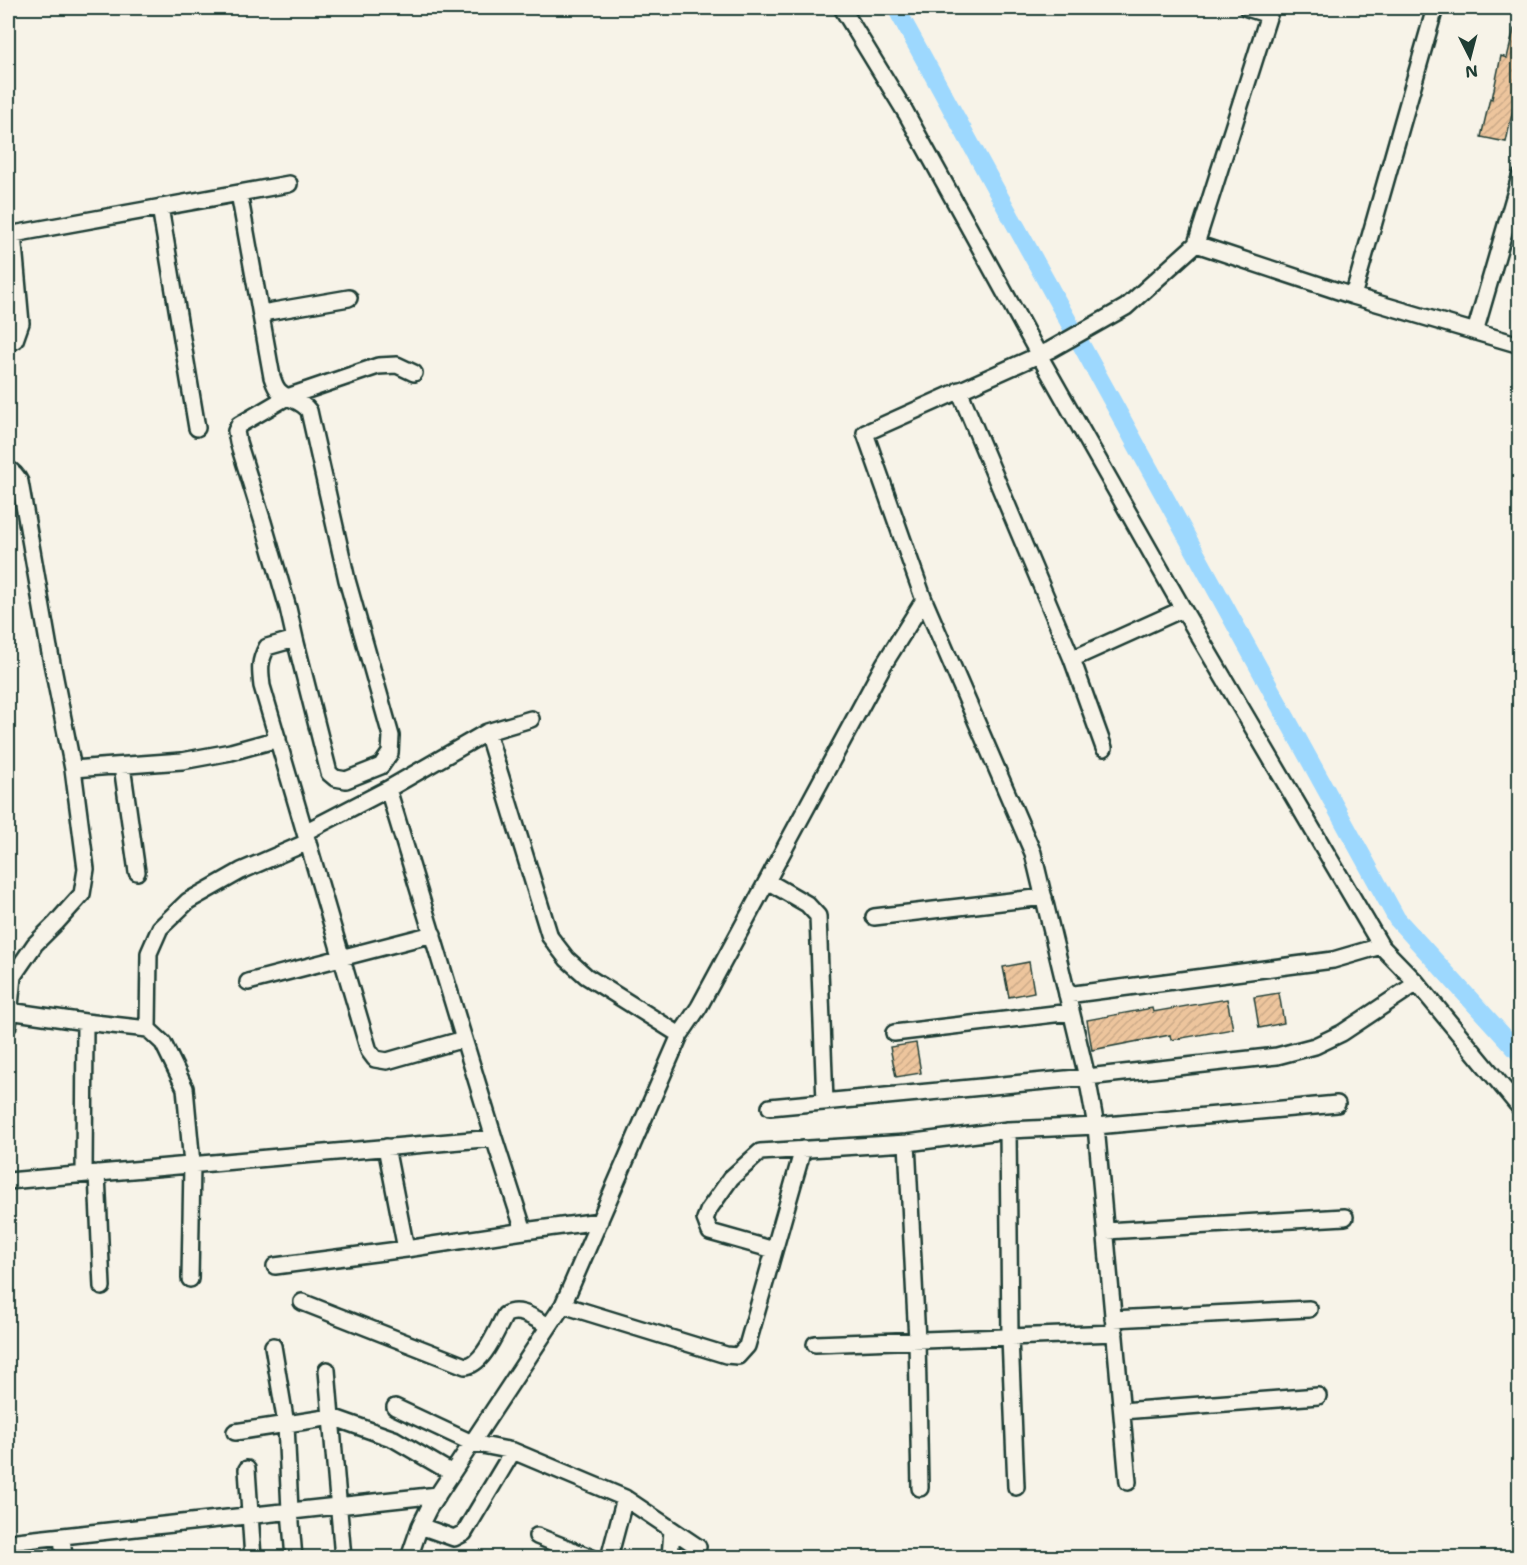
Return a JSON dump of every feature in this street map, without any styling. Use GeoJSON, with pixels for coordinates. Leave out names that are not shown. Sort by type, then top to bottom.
{"type":"FeatureCollection","features":[{"type":"Feature","properties":{"kind":"street"},"geometry":{"type":"LineString","coordinates":[[842,8],[906,113],[1044,352],[1183,609],[1381,946],[1416,983],[1520,1108]]}},
{"type":"Feature","properties":{"kind":"street"},"geometry":{"type":"LineString","coordinates":[[1128,1482],[1096,1126],[1087,1077],[1033,853],[924,600],[865,433],[1078,335],[1126,307],[1196,244],[1270,11],[1247,8]]}},
{"type":"Feature","properties":{"kind":"street"},"geometry":{"type":"LineString","coordinates":[[1353,296],[1436,8]]}},
{"type":"Feature","properties":{"kind":"street"},"geometry":{"type":"LineString","coordinates":[[1475,332],[1520,177]]}},
{"type":"Feature","properties":{"kind":"street"},"geometry":{"type":"LineString","coordinates":[[8,343],[15,340],[21,323],[10,235],[289,184]]}},
{"type":"Feature","properties":{"kind":"street"},"geometry":{"type":"LineString","coordinates":[[239,193],[272,377],[277,390],[287,397],[304,404],[309,411],[347,580],[391,736],[390,753],[381,766],[346,780],[329,774],[288,608],[236,431],[239,425],[287,397],[378,366],[397,365],[414,373]]}},
{"type":"Feature","properties":{"kind":"street"},"geometry":{"type":"LineString","coordinates":[[160,207],[197,428]]}},
{"type":"Feature","properties":{"kind":"street"},"geometry":{"type":"LineString","coordinates":[[1196,244],[1353,296],[1520,345]]}},
{"type":"Feature","properties":{"kind":"street"},"geometry":{"type":"LineString","coordinates":[[262,313],[349,298]]}},
{"type":"Feature","properties":{"kind":"street"},"geometry":{"type":"LineString","coordinates":[[959,390],[1072,659],[1104,748]]}},
{"type":"Feature","properties":{"kind":"street"},"geometry":{"type":"LineString","coordinates":[[8,469],[18,477],[20,482],[73,769],[86,869],[82,894],[35,944],[13,976],[8,1019],[85,1022],[148,1029],[163,1043],[185,1088],[192,1164],[190,1279]]}},
{"type":"Feature","properties":{"kind":"street"},"geometry":{"type":"LineString","coordinates":[[409,1557],[420,1526],[438,1495],[563,1305],[680,1035],[699,1007],[884,664],[924,600]]}},
{"type":"Feature","properties":{"kind":"street"},"geometry":{"type":"LineString","coordinates":[[1072,659],[1183,609]]}},
{"type":"Feature","properties":{"kind":"street"},"geometry":{"type":"LineString","coordinates":[[295,639],[267,647],[260,667],[262,686],[369,1051],[375,1059],[387,1061],[464,1039]]}},
{"type":"Feature","properties":{"kind":"street"},"geometry":{"type":"LineString","coordinates":[[148,1029],[149,953],[160,928],[188,901],[307,837],[487,732],[531,719]]}},
{"type":"Feature","properties":{"kind":"street"},"geometry":{"type":"LineString","coordinates":[[487,732],[550,937],[567,959],[586,976],[680,1035]]}},
{"type":"Feature","properties":{"kind":"street"},"geometry":{"type":"LineString","coordinates":[[73,769],[192,759],[231,752],[278,739]]}},
{"type":"Feature","properties":{"kind":"street"},"geometry":{"type":"LineString","coordinates":[[122,766],[137,872]]}},
{"type":"Feature","properties":{"kind":"street"},"geometry":{"type":"LineString","coordinates":[[388,789],[524,1231]]}},
{"type":"Feature","properties":{"kind":"street"},"geometry":{"type":"LineString","coordinates":[[767,881],[807,904],[818,916],[825,1102]]}},
{"type":"Feature","properties":{"kind":"street"},"geometry":{"type":"LineString","coordinates":[[874,918],[1044,897]]}},
{"type":"Feature","properties":{"kind":"street"},"geometry":{"type":"LineString","coordinates":[[248,982],[433,934]]}},
{"type":"Feature","properties":{"kind":"street"},"geometry":{"type":"LineString","coordinates":[[1067,995],[1332,960],[1381,946]]}},
{"type":"Feature","properties":{"kind":"street"},"geometry":{"type":"LineString","coordinates":[[770,1107],[1087,1077],[1277,1056],[1315,1046],[1342,1033],[1416,983]]}},
{"type":"Feature","properties":{"kind":"street"},"geometry":{"type":"LineString","coordinates":[[894,1033],[1071,1012]]}},
{"type":"Feature","properties":{"kind":"street"},"geometry":{"type":"LineString","coordinates":[[85,1022],[90,1173],[102,1287]]}},
{"type":"Feature","properties":{"kind":"street"},"geometry":{"type":"LineString","coordinates":[[774,1250],[710,1232],[705,1220],[709,1209],[731,1178],[760,1152],[907,1143],[1008,1130],[1096,1126],[1337,1104]]}},
{"type":"Feature","properties":{"kind":"street"},"geometry":{"type":"LineString","coordinates":[[1008,1130],[1010,1337],[1016,1487]]}},
{"type":"Feature","properties":{"kind":"street"},"geometry":{"type":"LineString","coordinates":[[8,1180],[494,1138]]}},
{"type":"Feature","properties":{"kind":"street"},"geometry":{"type":"LineString","coordinates":[[907,1143],[917,1340],[920,1488]]}},
{"type":"Feature","properties":{"kind":"street"},"geometry":{"type":"LineString","coordinates":[[386,1147],[406,1249]]}},
{"type":"Feature","properties":{"kind":"street"},"geometry":{"type":"LineString","coordinates":[[563,1305],[726,1355],[738,1356],[747,1346],[803,1149]]}},
{"type":"Feature","properties":{"kind":"street"},"geometry":{"type":"LineString","coordinates":[[1106,1231],[1345,1217]]}},
{"type":"Feature","properties":{"kind":"street"},"geometry":{"type":"LineString","coordinates":[[275,1266],[600,1221]]}},
{"type":"Feature","properties":{"kind":"street"},"geometry":{"type":"LineString","coordinates":[[302,1302],[469,1366],[481,1359],[505,1315],[511,1311],[519,1311],[549,1326]]}},
{"type":"Feature","properties":{"kind":"street"},"geometry":{"type":"LineString","coordinates":[[815,1344],[1010,1337],[1309,1309]]}},
{"type":"Feature","properties":{"kind":"street"},"geometry":{"type":"LineString","coordinates":[[273,1346],[286,1424],[294,1557]]}},
{"type":"Feature","properties":{"kind":"street"},"geometry":{"type":"LineString","coordinates":[[327,1370],[343,1557]]}},
{"type":"Feature","properties":{"kind":"street"},"geometry":{"type":"LineString","coordinates":[[1122,1411],[1318,1396]]}},
{"type":"Feature","properties":{"kind":"street"},"geometry":{"type":"LineString","coordinates":[[395,1407],[472,1443],[513,1451],[625,1498],[698,1547]]}},
{"type":"Feature","properties":{"kind":"street"},"geometry":{"type":"LineString","coordinates":[[235,1432],[332,1417],[394,1439],[452,1473]]}},
{"type":"Feature","properties":{"kind":"street"},"geometry":{"type":"LineString","coordinates":[[420,1526],[454,1538],[464,1533],[513,1451]]}},
{"type":"Feature","properties":{"kind":"street"},"geometry":{"type":"LineString","coordinates":[[247,1469],[253,1557]]}},
{"type":"Feature","properties":{"kind":"street"},"geometry":{"type":"LineString","coordinates":[[17,1541],[438,1495]]}},
{"type":"Feature","properties":{"kind":"street"},"geometry":{"type":"LineString","coordinates":[[609,1557],[625,1498]]}},
{"type":"Feature","properties":{"kind":"street"},"geometry":{"type":"LineString","coordinates":[[670,1557],[672,1530]]}},
{"type":"Feature","properties":{"kind":"street"},"geometry":{"type":"LineString","coordinates":[[62,1536],[64,1557]]}},
{"type":"Feature","properties":{"kind":"street"},"geometry":{"type":"LineString","coordinates":[[537,1536],[592,1557]]}},
{"type":"Feature","properties":{"kind":"building"},"geometry":{"type":"Polygon","coordinates":[[[1514,29],[1520,30],[1520,91],[1518,100],[1515,100],[1506,142],[1481,137],[1501,56],[1507,58],[1514,29]]]}},
{"type":"Feature","properties":{"kind":"building"},"geometry":{"type":"Polygon","coordinates":[[[1029,962],[1034,992],[1009,997],[1003,967],[1029,962]]]}},
{"type":"Feature","properties":{"kind":"building"},"geometry":{"type":"Polygon","coordinates":[[[1279,993],[1284,1023],[1259,1028],[1254,997],[1279,993]]]}},
{"type":"Feature","properties":{"kind":"building"},"geometry":{"type":"Polygon","coordinates":[[[1227,999],[1233,1029],[1171,1040],[1170,1035],[1092,1050],[1087,1020],[1152,1008],[1153,1012],[1227,999]]]}},
{"type":"Feature","properties":{"kind":"building"},"geometry":{"type":"Polygon","coordinates":[[[916,1043],[921,1073],[896,1077],[890,1047],[916,1043]]]}},
{"type":"Feature","properties":{"kind":"waterway"},"geometry":{"type":"LineString","coordinates":[[896,8],[1397,919],[1520,1054]]}}]}
